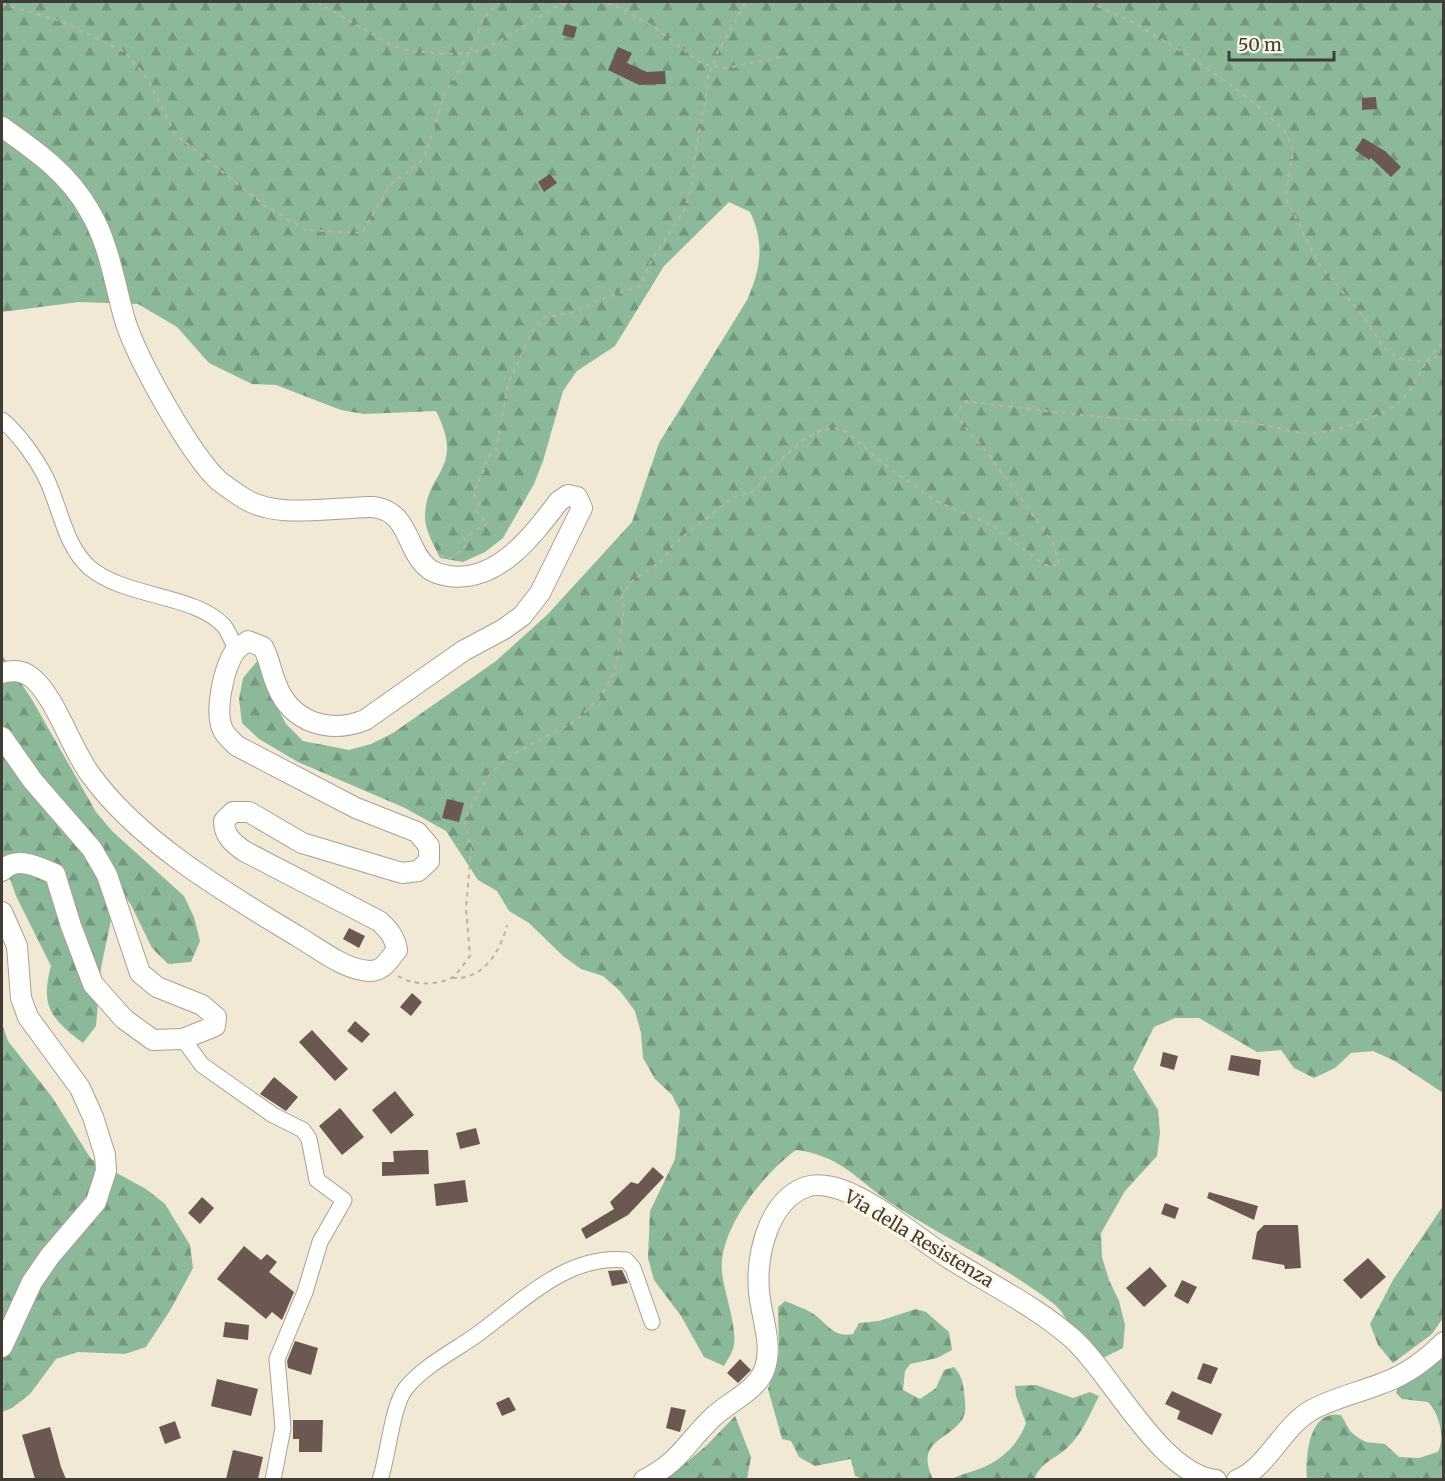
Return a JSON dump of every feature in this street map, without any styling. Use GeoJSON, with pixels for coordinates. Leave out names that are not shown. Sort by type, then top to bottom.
{"type":"FeatureCollection","features":[{"type":"Feature","properties":{"kind":"street"},"geometry":{"type":"LineString","coordinates":[[2,127],[49,161],[75,187],[91,212],[109,255],[124,320],[136,348],[203,462],[220,481],[247,500],[262,506],[291,509],[380,507],[397,516],[417,555],[429,569],[441,575],[458,577],[480,574],[495,567],[515,552],[559,501],[568,495],[577,497],[582,508],[540,593],[522,616],[504,629],[463,651],[365,720],[352,726],[335,727],[311,722],[292,711],[277,686],[270,659],[263,647],[248,641],[236,650],[219,699],[218,714],[223,731],[237,746],[356,808],[417,832],[429,846],[429,861],[418,871],[402,873],[302,843],[249,812],[233,812],[224,821],[224,830],[232,843],[244,851],[379,921],[387,928],[397,950],[383,967],[372,971],[358,969],[335,959],[231,896],[150,836],[109,799],[89,773],[42,690],[31,677],[15,670],[2,673]]}},
{"type":"Feature","properties":{"kind":"street"},"geometry":{"type":"LineString","coordinates":[[2,420],[10,426],[45,476],[77,553],[91,568],[120,585],[204,611],[224,626],[236,650]]}},
{"type":"Feature","properties":{"kind":"street"},"geometry":{"type":"LineString","coordinates":[[2,737],[33,781],[92,849],[107,874],[140,973],[157,987],[202,1005],[216,1017],[215,1026],[183,1039],[153,1040],[124,1019],[93,984],[70,926],[55,874],[21,862],[8,865],[2,872]]}},
{"type":"Feature","properties":{"kind":"street"},"geometry":{"type":"LineString","coordinates":[[2,912],[17,946],[21,998],[28,1017],[80,1088],[93,1116],[105,1155],[106,1171],[96,1202],[50,1256],[32,1282],[2,1347]]}},
{"type":"Feature","properties":{"kind":"street"},"geometry":{"type":"LineString","coordinates":[[183,1039],[202,1065],[273,1115],[303,1130],[309,1139],[317,1180],[344,1200],[320,1242],[305,1292],[277,1359],[283,1428],[273,1479]]}},
{"type":"Feature","properties":{"kind":"street","name":"Via della Resistenza"},"geometry":{"type":"LineString","coordinates":[[644,1479],[664,1470],[677,1459],[711,1419],[760,1380],[766,1366],[768,1349],[758,1290],[762,1248],[777,1209],[789,1195],[808,1186],[822,1185],[854,1195],[952,1260],[1027,1304],[1075,1340],[1152,1436],[1188,1469],[1216,1479]]}},
{"type":"Feature","properties":{"kind":"street"},"geometry":{"type":"LineString","coordinates":[[380,1479],[404,1389],[428,1367],[550,1279],[594,1263],[626,1260],[633,1268],[652,1322]]}},
{"type":"Feature","properties":{"kind":"street"},"geometry":{"type":"LineString","coordinates":[[1237,1479],[1251,1474],[1284,1434],[1311,1411],[1337,1398],[1384,1383],[1408,1370],[1443,1342]]}},
{"type":"Feature","properties":{"kind":"path"},"geometry":{"type":"LineString","coordinates":[[317,2],[393,46],[410,51],[447,54],[469,53],[496,43],[557,6],[572,2]]}},
{"type":"Feature","properties":{"kind":"path"},"geometry":{"type":"LineString","coordinates":[[2,4],[63,22],[125,52],[149,81],[175,134],[264,205],[306,230],[362,233],[390,185],[424,159],[445,93],[469,53],[480,25],[499,2]]}},
{"type":"Feature","properties":{"kind":"path"},"geometry":{"type":"LineString","coordinates":[[598,2],[626,12],[656,28],[702,64],[727,68],[784,56]]}},
{"type":"Feature","properties":{"kind":"path"},"geometry":{"type":"LineString","coordinates":[[626,12],[628,2]]}},
{"type":"Feature","properties":{"kind":"path"},"geometry":{"type":"LineString","coordinates":[[441,575],[434,560],[442,554],[452,558],[466,546],[464,537],[488,523],[476,512],[479,504],[473,492],[484,470],[486,458],[496,450],[508,384],[533,330],[542,318],[571,313],[640,286],[650,263],[684,210],[693,184],[699,123],[712,66],[746,2]]}},
{"type":"Feature","properties":{"kind":"path"},"geometry":{"type":"LineString","coordinates":[[1089,2],[1130,21],[1185,53],[1239,91],[1278,124],[1287,134],[1293,153],[1285,196],[1319,264],[1363,316],[1384,348],[1397,357],[1425,362],[1443,353]]}},
{"type":"Feature","properties":{"kind":"path"},"geometry":{"type":"LineString","coordinates":[[452,978],[470,956],[466,909],[471,850],[465,820],[480,789],[492,772],[511,755],[577,720],[598,699],[615,672],[624,609],[622,595],[633,580],[663,560],[674,545],[732,498],[753,491],[804,439],[819,430],[834,428],[847,432],[884,464],[934,500],[991,525],[1045,565],[1060,565],[1053,543],[989,454],[955,415],[966,401],[1083,415],[1246,423],[1296,432],[1321,432],[1351,425],[1392,408],[1412,391],[1425,362],[1443,343]]}},
{"type":"Feature","properties":{"kind":"path"},"geometry":{"type":"LineString","coordinates":[[383,967],[409,983],[452,978],[464,979],[484,969],[502,944],[507,925]]}},
{"type":"Feature","properties":{"kind":"green space"},"geometry":{"type":"Polygon","coordinates":[[[2,2],[1443,2],[1443,1093],[1395,1061],[1373,1051],[1351,1053],[1335,1068],[1314,1078],[1294,1068],[1281,1050],[1257,1052],[1199,1018],[1175,1018],[1154,1027],[1133,1069],[1158,1110],[1160,1133],[1157,1156],[1125,1191],[1101,1233],[1102,1257],[1119,1301],[1125,1325],[1123,1348],[1103,1358],[1071,1326],[1057,1306],[1035,1290],[894,1205],[838,1164],[812,1153],[796,1150],[783,1160],[757,1188],[735,1221],[727,1239],[722,1272],[734,1328],[734,1345],[724,1366],[704,1357],[681,1316],[654,1280],[648,1258],[650,1211],[675,1159],[680,1111],[672,1095],[655,1079],[643,1058],[641,1033],[635,1011],[620,991],[603,976],[581,969],[563,956],[529,923],[509,911],[497,891],[478,880],[446,831],[405,808],[298,762],[259,739],[242,723],[239,699],[243,678],[258,660],[286,724],[303,741],[349,750],[371,744],[393,733],[496,661],[548,614],[632,522],[659,443],[747,300],[758,267],[759,256],[758,234],[750,212],[729,202],[664,266],[615,346],[577,371],[563,391],[534,484],[503,538],[485,552],[463,562],[440,558],[425,523],[431,489],[446,459],[447,446],[444,431],[436,411],[364,414],[341,410],[276,385],[252,384],[209,363],[177,327],[138,304],[79,302],[2,312],[2,2]]]}},
{"type":"Feature","properties":{"kind":"green space"},"geometry":{"type":"Polygon","coordinates":[[[2,655],[31,698],[96,812],[112,831],[184,896],[194,917],[200,941],[191,962],[168,964],[152,948],[131,905],[118,886],[101,968],[96,1026],[83,1043],[56,1019],[51,1011],[47,992],[51,966],[16,896],[2,856],[2,655]]]}},
{"type":"Feature","properties":{"kind":"green space"},"geometry":{"type":"Polygon","coordinates":[[[2,1024],[8,1041],[52,1097],[91,1159],[146,1189],[165,1204],[190,1245],[193,1268],[171,1309],[146,1347],[125,1354],[78,1352],[56,1359],[30,1394],[12,1408],[2,1412],[2,1024]]]}},
{"type":"Feature","properties":{"kind":"green space"},"geometry":{"type":"Polygon","coordinates":[[[1443,1206],[1443,1318],[1432,1334],[1393,1363],[1378,1345],[1370,1324],[1393,1280],[1443,1206]]]}},
{"type":"Feature","properties":{"kind":"green space"},"geometry":{"type":"Polygon","coordinates":[[[785,1301],[812,1313],[840,1334],[853,1334],[859,1323],[879,1321],[916,1309],[926,1312],[949,1332],[952,1350],[937,1358],[910,1364],[905,1371],[903,1390],[920,1399],[936,1388],[944,1370],[954,1367],[962,1381],[964,1417],[930,1449],[928,1466],[933,1479],[863,1479],[855,1476],[851,1459],[815,1466],[799,1457],[791,1441],[782,1439],[768,1389],[779,1354],[778,1307],[785,1301]]]}},
{"type":"Feature","properties":{"kind":"green space"},"geometry":{"type":"Polygon","coordinates":[[[1443,1354],[1443,1479],[1307,1480],[1308,1447],[1311,1436],[1322,1419],[1330,1415],[1341,1415],[1350,1431],[1357,1437],[1366,1442],[1385,1444],[1399,1457],[1419,1458],[1438,1452],[1441,1433],[1436,1413],[1432,1407],[1428,1402],[1402,1399],[1396,1393],[1399,1384],[1443,1354]]]}},
{"type":"Feature","properties":{"kind":"green space"},"geometry":{"type":"Polygon","coordinates":[[[1036,1385],[1073,1398],[1090,1392],[1099,1396],[1072,1442],[1045,1464],[1034,1479],[952,1479],[994,1462],[1008,1451],[1023,1431],[1026,1423],[1016,1396],[1015,1386],[1036,1385]]]}},
{"type":"Feature","properties":{"kind":"green space"},"geometry":{"type":"Polygon","coordinates":[[[735,1416],[751,1457],[747,1479],[667,1479],[707,1445],[735,1416]]]}},
{"type":"Feature","properties":{"kind":"building"},"geometry":{"type":"Polygon","coordinates":[[[565,24],[577,27],[574,38],[562,35],[565,24]]]}},
{"type":"Feature","properties":{"kind":"building"},"geometry":{"type":"Polygon","coordinates":[[[618,47],[632,53],[627,63],[647,72],[665,71],[666,84],[639,85],[608,70],[618,47]]]}},
{"type":"Feature","properties":{"kind":"building"},"geometry":{"type":"Polygon","coordinates":[[[1376,97],[1377,109],[1362,110],[1362,98],[1376,97]]]}},
{"type":"Feature","properties":{"kind":"building"},"geometry":{"type":"Polygon","coordinates":[[[1363,138],[1385,151],[1401,167],[1391,177],[1371,158],[1369,160],[1355,150],[1363,138]]]}},
{"type":"Feature","properties":{"kind":"building"},"geometry":{"type":"Polygon","coordinates":[[[550,174],[557,183],[544,192],[538,182],[550,174]]]}},
{"type":"Feature","properties":{"kind":"building"},"geometry":{"type":"Polygon","coordinates":[[[447,799],[464,803],[459,822],[442,818],[447,799]]]}},
{"type":"Feature","properties":{"kind":"building"},"geometry":{"type":"Polygon","coordinates":[[[349,928],[365,936],[359,948],[343,939],[349,928]]]}},
{"type":"Feature","properties":{"kind":"building"},"geometry":{"type":"Polygon","coordinates":[[[412,993],[422,1002],[411,1016],[400,1007],[412,993]]]}},
{"type":"Feature","properties":{"kind":"building"},"geometry":{"type":"Polygon","coordinates":[[[355,1021],[370,1034],[362,1043],[347,1031],[355,1021]]]}},
{"type":"Feature","properties":{"kind":"building"},"geometry":{"type":"Polygon","coordinates":[[[312,1030],[348,1069],[335,1081],[299,1042],[312,1030]]]}},
{"type":"Feature","properties":{"kind":"building"},"geometry":{"type":"Polygon","coordinates":[[[1163,1052],[1178,1056],[1174,1070],[1160,1066],[1163,1052]]]}},
{"type":"Feature","properties":{"kind":"building"},"geometry":{"type":"Polygon","coordinates":[[[1231,1055],[1261,1060],[1259,1076],[1228,1070],[1231,1055]]]}},
{"type":"Feature","properties":{"kind":"building"},"geometry":{"type":"Polygon","coordinates":[[[274,1077],[298,1097],[286,1111],[260,1094],[274,1077]]]}},
{"type":"Feature","properties":{"kind":"building"},"geometry":{"type":"Polygon","coordinates":[[[395,1091],[414,1115],[391,1134],[372,1110],[395,1091]]]}},
{"type":"Feature","properties":{"kind":"building"},"geometry":{"type":"Polygon","coordinates":[[[340,1108],[364,1137],[342,1155],[319,1126],[340,1108]]]}},
{"type":"Feature","properties":{"kind":"building"},"geometry":{"type":"Polygon","coordinates":[[[476,1128],[480,1144],[460,1149],[456,1133],[476,1128]]]}},
{"type":"Feature","properties":{"kind":"building"},"geometry":{"type":"Polygon","coordinates":[[[428,1150],[429,1174],[382,1176],[382,1162],[394,1162],[393,1151],[428,1150]]]}},
{"type":"Feature","properties":{"kind":"building"},"geometry":{"type":"Polygon","coordinates":[[[653,1167],[664,1177],[628,1215],[586,1239],[581,1229],[614,1209],[610,1202],[631,1182],[638,1184],[653,1167]]]}},
{"type":"Feature","properties":{"kind":"building"},"geometry":{"type":"Polygon","coordinates":[[[465,1180],[468,1202],[436,1206],[434,1184],[465,1180]]]}},
{"type":"Feature","properties":{"kind":"building"},"geometry":{"type":"Polygon","coordinates":[[[1209,1192],[1258,1206],[1254,1220],[1207,1198],[1209,1192]]]}},
{"type":"Feature","properties":{"kind":"building"},"geometry":{"type":"Polygon","coordinates":[[[202,1197],[214,1208],[200,1224],[188,1213],[202,1197]]]}},
{"type":"Feature","properties":{"kind":"building"},"geometry":{"type":"Polygon","coordinates":[[[1165,1203],[1179,1208],[1175,1219],[1161,1214],[1165,1203]]]}},
{"type":"Feature","properties":{"kind":"building"},"geometry":{"type":"Polygon","coordinates":[[[1264,1225],[1298,1225],[1301,1268],[1285,1269],[1284,1265],[1252,1259],[1257,1232],[1264,1225]]]}},
{"type":"Feature","properties":{"kind":"building"},"geometry":{"type":"Polygon","coordinates":[[[244,1246],[261,1260],[267,1254],[277,1262],[269,1272],[294,1292],[282,1320],[272,1312],[266,1319],[217,1279],[244,1246]]]}},
{"type":"Feature","properties":{"kind":"building"},"geometry":{"type":"Polygon","coordinates":[[[1368,1258],[1386,1277],[1361,1299],[1343,1280],[1368,1258]]]}},
{"type":"Feature","properties":{"kind":"building"},"geometry":{"type":"Polygon","coordinates":[[[1150,1267],[1167,1286],[1144,1307],[1126,1288],[1150,1267]]]}},
{"type":"Feature","properties":{"kind":"building"},"geometry":{"type":"Polygon","coordinates":[[[622,1270],[628,1283],[612,1286],[608,1271],[622,1270]]]}},
{"type":"Feature","properties":{"kind":"building"},"geometry":{"type":"Polygon","coordinates":[[[1182,1280],[1197,1287],[1188,1304],[1174,1296],[1182,1280]]]}},
{"type":"Feature","properties":{"kind":"building"},"geometry":{"type":"Polygon","coordinates":[[[225,1322],[249,1325],[248,1340],[223,1337],[225,1322]]]}},
{"type":"Feature","properties":{"kind":"building"},"geometry":{"type":"Polygon","coordinates":[[[295,1341],[318,1348],[311,1375],[288,1368],[287,1361],[295,1341]]]}},
{"type":"Feature","properties":{"kind":"building"},"geometry":{"type":"Polygon","coordinates":[[[740,1359],[751,1370],[738,1383],[727,1373],[740,1359]]]}},
{"type":"Feature","properties":{"kind":"building"},"geometry":{"type":"Polygon","coordinates":[[[1203,1363],[1218,1368],[1211,1384],[1197,1379],[1203,1363]]]}},
{"type":"Feature","properties":{"kind":"building"},"geometry":{"type":"Polygon","coordinates":[[[217,1379],[258,1389],[251,1416],[211,1406],[217,1379]]]}},
{"type":"Feature","properties":{"kind":"building"},"geometry":{"type":"Polygon","coordinates":[[[1172,1391],[1222,1414],[1212,1435],[1177,1419],[1180,1411],[1165,1404],[1172,1391]]]}},
{"type":"Feature","properties":{"kind":"building"},"geometry":{"type":"Polygon","coordinates":[[[509,1397],[516,1410],[502,1416],[496,1403],[509,1397]]]}},
{"type":"Feature","properties":{"kind":"building"},"geometry":{"type":"Polygon","coordinates":[[[671,1407],[686,1410],[680,1432],[666,1428],[671,1407]]]}},
{"type":"Feature","properties":{"kind":"building"},"geometry":{"type":"Polygon","coordinates":[[[293,1420],[323,1420],[322,1452],[299,1452],[299,1439],[293,1439],[293,1420]]]}},
{"type":"Feature","properties":{"kind":"building"},"geometry":{"type":"Polygon","coordinates":[[[175,1421],[181,1438],[165,1444],[159,1427],[175,1421]]]}},
{"type":"Feature","properties":{"kind":"building"},"geometry":{"type":"Polygon","coordinates":[[[50,1427],[66,1479],[35,1479],[22,1435],[50,1427]]]}},
{"type":"Feature","properties":{"kind":"building"},"geometry":{"type":"Polygon","coordinates":[[[233,1450],[263,1457],[258,1479],[226,1479],[233,1450]]]}}]}
